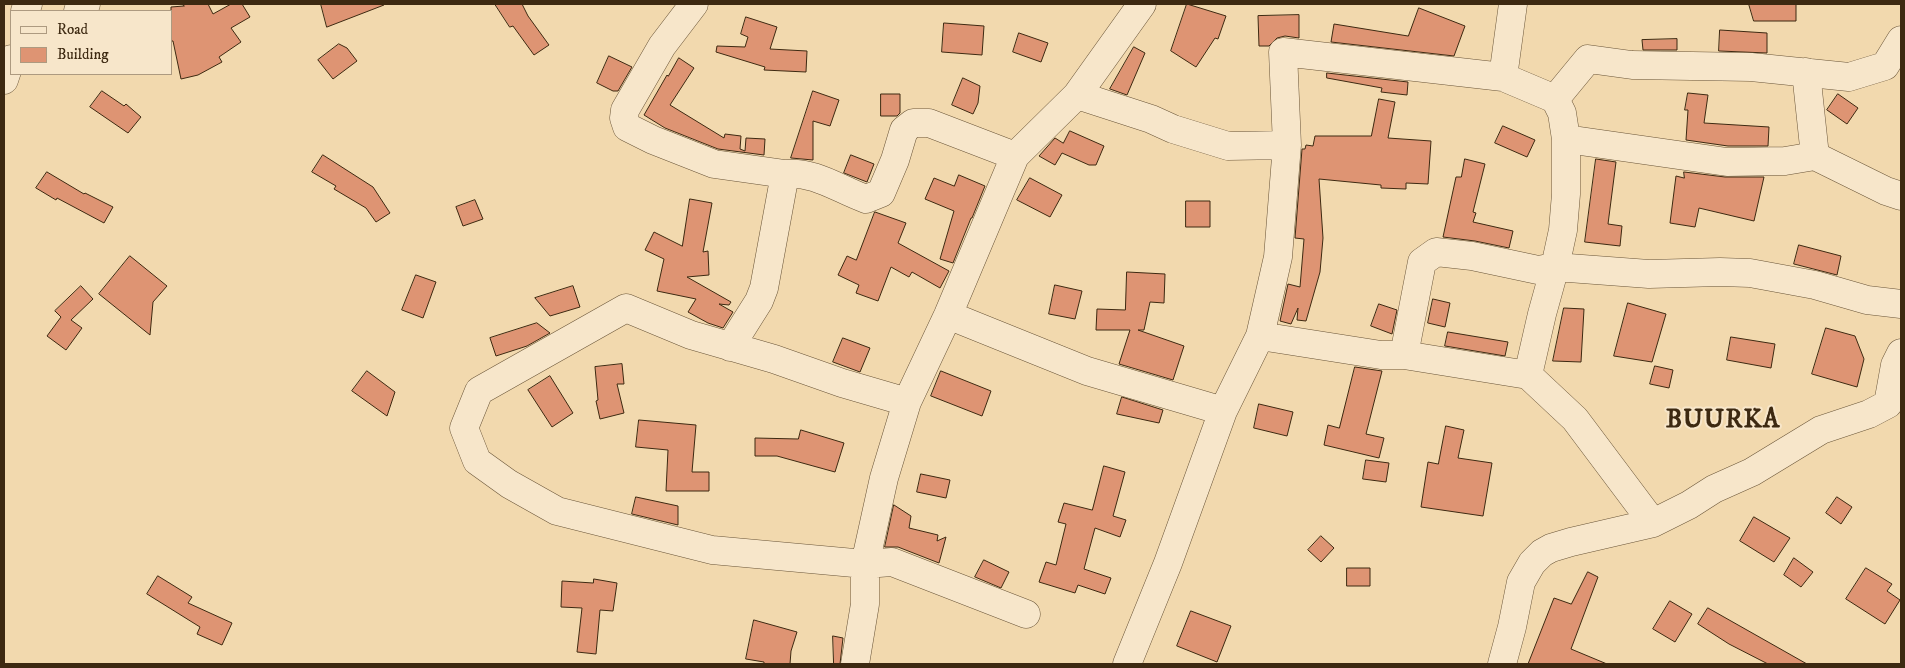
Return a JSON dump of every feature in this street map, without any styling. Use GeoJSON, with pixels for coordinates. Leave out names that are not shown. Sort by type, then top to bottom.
{"type":"FeatureCollection","features":[{"type":"Feature","properties":{"kind":"street"},"geometry":{"type":"LineString","coordinates":[[694,4],[662,46],[624,110],[627,128],[652,140],[714,164],[784,174],[799,173],[810,175],[866,199],[881,193],[895,160],[904,130],[913,123],[929,123],[1015,156]]}},
{"type":"Feature","properties":{"kind":"street"},"geometry":{"type":"LineString","coordinates":[[855,664],[866,604],[866,564],[884,478],[907,402],[948,315],[1015,156],[1077,95],[1142,4]]}},
{"type":"Feature","properties":{"kind":"street"},"geometry":{"type":"LineString","coordinates":[[1503,77],[1513,4]]}},
{"type":"Feature","properties":{"kind":"street"},"geometry":{"type":"LineString","coordinates":[[1555,99],[1588,59],[1632,64],[1751,67],[1849,77],[1885,66],[1901,40]]}},
{"type":"Feature","properties":{"kind":"street"},"geometry":{"type":"LineString","coordinates":[[1127,664],[1168,563],[1223,411],[1260,336],[1278,257],[1286,145],[1283,52],[1503,77],[1555,99],[1562,113],[1566,139],[1566,194],[1563,230],[1556,267],[1542,314],[1528,375]]}},
{"type":"Feature","properties":{"kind":"street"},"geometry":{"type":"LineString","coordinates":[[4,80],[10,62]]}},
{"type":"Feature","properties":{"kind":"street"},"geometry":{"type":"LineString","coordinates":[[1806,72],[1815,156]]}},
{"type":"Feature","properties":{"kind":"street"},"geometry":{"type":"LineString","coordinates":[[1077,95],[1228,146],[1286,145]]}},
{"type":"Feature","properties":{"kind":"street"},"geometry":{"type":"LineString","coordinates":[[1566,139],[1727,162],[1785,161],[1815,156],[1886,192],[1901,196]]}},
{"type":"Feature","properties":{"kind":"street"},"geometry":{"type":"LineString","coordinates":[[730,347],[759,301],[764,288],[784,174]]}},
{"type":"Feature","properties":{"kind":"street"},"geometry":{"type":"LineString","coordinates":[[1404,354],[1422,262],[1436,252],[1472,256],[1538,270],[1556,267],[1649,274],[1750,273],[1815,285],[1867,300],[1901,304]]}},
{"type":"Feature","properties":{"kind":"street"},"geometry":{"type":"LineString","coordinates":[[907,402],[692,335],[626,308],[479,392],[464,428],[477,461],[509,484],[557,511],[712,550],[866,564],[892,562],[1026,614]]}},
{"type":"Feature","properties":{"kind":"street"},"geometry":{"type":"LineString","coordinates":[[948,315],[1087,371],[1223,411]]}},
{"type":"Feature","properties":{"kind":"street"},"geometry":{"type":"LineString","coordinates":[[1260,336],[1382,354],[1404,354],[1528,375],[1575,419],[1654,522]]}},
{"type":"Feature","properties":{"kind":"street"},"geometry":{"type":"LineString","coordinates":[[1502,664],[1521,582],[1532,563],[1542,553],[1571,542],[1654,522],[1689,505],[1714,489],[1752,472],[1821,430],[1869,414],[1888,404],[1895,365],[1901,353]]}},
{"type":"Feature","properties":{"kind":"building"},"geometry":{"type":"Polygon","coordinates":[[[182,4],[208,4],[213,14],[231,4],[242,4],[250,17],[231,28],[241,42],[219,57],[222,62],[198,75],[181,79],[172,41],[171,7],[184,6],[182,4]]]}},
{"type":"Feature","properties":{"kind":"building"},"geometry":{"type":"Polygon","coordinates":[[[321,4],[384,4],[384,5],[327,27],[321,4]]]}},
{"type":"Feature","properties":{"kind":"building"},"geometry":{"type":"Polygon","coordinates":[[[495,4],[522,4],[528,16],[549,45],[534,55],[513,26],[510,27],[495,4]]]}},
{"type":"Feature","properties":{"kind":"building"},"geometry":{"type":"Polygon","coordinates":[[[1187,4],[1226,16],[1218,39],[1215,38],[1196,67],[1171,51],[1187,4]]]}},
{"type":"Feature","properties":{"kind":"building"},"geometry":{"type":"Polygon","coordinates":[[[1749,4],[1796,4],[1796,21],[1754,21],[1749,4]]]}},
{"type":"Feature","properties":{"kind":"building"},"geometry":{"type":"Polygon","coordinates":[[[1419,8],[1465,26],[1454,56],[1331,42],[1334,24],[1408,36],[1419,8]]]}},
{"type":"Feature","properties":{"kind":"building"},"geometry":{"type":"Polygon","coordinates":[[[1299,15],[1299,38],[1285,36],[1277,38],[1269,46],[1259,46],[1258,16],[1299,15]]]}},
{"type":"Feature","properties":{"kind":"building"},"geometry":{"type":"Polygon","coordinates":[[[746,17],[777,27],[770,49],[807,51],[806,72],[764,70],[765,67],[716,52],[717,46],[745,47],[748,37],[741,34],[746,17]]]}},
{"type":"Feature","properties":{"kind":"building"},"geometry":{"type":"Polygon","coordinates":[[[944,23],[984,26],[982,55],[942,52],[944,23]]]}},
{"type":"Feature","properties":{"kind":"building"},"geometry":{"type":"Polygon","coordinates":[[[1720,30],[1767,33],[1767,53],[1719,51],[1720,30]]]}},
{"type":"Feature","properties":{"kind":"building"},"geometry":{"type":"Polygon","coordinates":[[[1019,33],[1048,43],[1041,62],[1013,52],[1019,33]]]}},
{"type":"Feature","properties":{"kind":"building"},"geometry":{"type":"Polygon","coordinates":[[[1677,39],[1677,50],[1643,50],[1642,40],[1677,39]]]}},
{"type":"Feature","properties":{"kind":"building"},"geometry":{"type":"Polygon","coordinates":[[[339,44],[347,48],[357,61],[333,79],[318,60],[339,44]]]}},
{"type":"Feature","properties":{"kind":"building"},"geometry":{"type":"Polygon","coordinates":[[[1134,47],[1145,53],[1127,95],[1110,89],[1134,47]]]}},
{"type":"Feature","properties":{"kind":"building"},"geometry":{"type":"Polygon","coordinates":[[[609,56],[632,67],[618,91],[613,91],[597,83],[609,56]]]}},
{"type":"Feature","properties":{"kind":"building"},"geometry":{"type":"Polygon","coordinates":[[[679,58],[694,68],[670,105],[724,138],[725,134],[741,136],[740,149],[745,151],[746,138],[765,139],[764,155],[718,149],[665,128],[644,115],[679,58]]]}},
{"type":"Feature","properties":{"kind":"building"},"geometry":{"type":"Polygon","coordinates":[[[1327,73],[1408,82],[1407,95],[1381,92],[1382,88],[1327,78],[1327,73]]]}},
{"type":"Feature","properties":{"kind":"building"},"geometry":{"type":"Polygon","coordinates":[[[963,78],[980,86],[978,103],[973,114],[952,105],[963,78]]]}},
{"type":"Feature","properties":{"kind":"building"},"geometry":{"type":"Polygon","coordinates":[[[102,91],[124,106],[126,104],[141,117],[128,133],[90,107],[102,91]]]}},
{"type":"Feature","properties":{"kind":"building"},"geometry":{"type":"Polygon","coordinates":[[[813,91],[839,100],[830,126],[813,121],[813,160],[791,158],[813,91]]]}},
{"type":"Feature","properties":{"kind":"building"},"geometry":{"type":"Polygon","coordinates":[[[1688,93],[1708,95],[1704,123],[1769,127],[1768,146],[1728,146],[1686,140],[1688,110],[1685,110],[1688,93]]]}},
{"type":"Feature","properties":{"kind":"building"},"geometry":{"type":"Polygon","coordinates":[[[881,94],[900,94],[900,113],[897,116],[881,116],[881,94]]]}},
{"type":"Feature","properties":{"kind":"building"},"geometry":{"type":"Polygon","coordinates":[[[1838,94],[1858,108],[1847,124],[1827,110],[1838,94]]]}},
{"type":"Feature","properties":{"kind":"building"},"geometry":{"type":"Polygon","coordinates":[[[1379,99],[1395,102],[1388,138],[1431,141],[1428,184],[1406,183],[1406,189],[1381,188],[1381,185],[1319,179],[1323,238],[1320,272],[1306,321],[1297,320],[1298,308],[1291,324],[1280,321],[1288,284],[1300,287],[1304,239],[1295,238],[1302,149],[1305,149],[1306,145],[1313,146],[1315,136],[1371,136],[1379,99]]]}},
{"type":"Feature","properties":{"kind":"building"},"geometry":{"type":"Polygon","coordinates":[[[1503,126],[1535,140],[1527,157],[1495,143],[1503,126]]]}},
{"type":"Feature","properties":{"kind":"building"},"geometry":{"type":"Polygon","coordinates":[[[1070,131],[1104,146],[1096,165],[1089,165],[1062,153],[1055,165],[1039,156],[1055,138],[1063,143],[1070,131]]]}},
{"type":"Feature","properties":{"kind":"building"},"geometry":{"type":"Polygon","coordinates":[[[323,155],[373,187],[390,213],[376,222],[366,208],[334,189],[336,186],[312,172],[323,155]]]}},
{"type":"Feature","properties":{"kind":"building"},"geometry":{"type":"Polygon","coordinates":[[[851,155],[874,164],[867,182],[844,173],[851,155]]]}},
{"type":"Feature","properties":{"kind":"building"},"geometry":{"type":"Polygon","coordinates":[[[1465,159],[1485,164],[1473,212],[1476,213],[1473,222],[1513,231],[1509,248],[1443,237],[1456,177],[1461,177],[1465,159]]]}},
{"type":"Feature","properties":{"kind":"building"},"geometry":{"type":"Polygon","coordinates":[[[1596,159],[1616,162],[1608,224],[1622,226],[1620,246],[1585,242],[1596,159]]]}},
{"type":"Feature","properties":{"kind":"building"},"geometry":{"type":"Polygon","coordinates":[[[47,172],[84,194],[113,207],[104,223],[57,198],[56,200],[36,188],[47,172]]]}},
{"type":"Feature","properties":{"kind":"building"},"geometry":{"type":"Polygon","coordinates":[[[1684,172],[1725,177],[1764,177],[1754,221],[1699,208],[1695,227],[1670,223],[1676,176],[1684,178],[1684,172]]]}},
{"type":"Feature","properties":{"kind":"building"},"geometry":{"type":"Polygon","coordinates":[[[959,175],[985,186],[953,263],[940,259],[954,211],[925,199],[934,178],[954,186],[959,175]]]}},
{"type":"Feature","properties":{"kind":"building"},"geometry":{"type":"Polygon","coordinates":[[[1030,178],[1062,195],[1050,217],[1017,200],[1030,178]]]}},
{"type":"Feature","properties":{"kind":"building"},"geometry":{"type":"Polygon","coordinates":[[[690,199],[712,203],[703,252],[708,251],[709,275],[687,277],[731,302],[729,305],[719,304],[733,312],[723,328],[708,323],[688,312],[696,299],[657,291],[664,259],[645,250],[654,232],[682,246],[690,199]]]}},
{"type":"Feature","properties":{"kind":"building"},"geometry":{"type":"Polygon","coordinates":[[[475,200],[483,219],[463,226],[456,207],[475,200]]]}},
{"type":"Feature","properties":{"kind":"building"},"geometry":{"type":"Polygon","coordinates":[[[1186,201],[1210,201],[1210,227],[1186,227],[1186,201]]]}},
{"type":"Feature","properties":{"kind":"building"},"geometry":{"type":"Polygon","coordinates":[[[875,212],[906,223],[898,243],[949,271],[940,288],[912,272],[909,277],[891,267],[878,301],[856,293],[859,285],[838,275],[847,256],[856,260],[875,212]]]}},
{"type":"Feature","properties":{"kind":"building"},"geometry":{"type":"Polygon","coordinates":[[[1799,245],[1841,256],[1837,275],[1794,264],[1799,245]]]}},
{"type":"Feature","properties":{"kind":"building"},"geometry":{"type":"Polygon","coordinates":[[[130,256],[167,286],[153,302],[150,335],[99,294],[130,256]]]}},
{"type":"Feature","properties":{"kind":"building"},"geometry":{"type":"Polygon","coordinates":[[[1127,272],[1165,274],[1164,303],[1150,302],[1144,330],[1138,330],[1184,346],[1173,380],[1119,364],[1130,330],[1096,330],[1097,309],[1125,310],[1127,272]]]}},
{"type":"Feature","properties":{"kind":"building"},"geometry":{"type":"Polygon","coordinates":[[[416,275],[436,282],[423,318],[402,310],[416,275]]]}},
{"type":"Feature","properties":{"kind":"building"},"geometry":{"type":"Polygon","coordinates":[[[1055,285],[1082,291],[1075,319],[1049,314],[1055,285]]]}},
{"type":"Feature","properties":{"kind":"building"},"geometry":{"type":"Polygon","coordinates":[[[81,286],[93,299],[71,320],[82,328],[66,350],[47,336],[61,317],[55,311],[81,286]]]}},
{"type":"Feature","properties":{"kind":"building"},"geometry":{"type":"Polygon","coordinates":[[[573,286],[580,307],[550,316],[535,298],[573,286]]]}},
{"type":"Feature","properties":{"kind":"building"},"geometry":{"type":"Polygon","coordinates":[[[1433,299],[1450,303],[1445,327],[1428,323],[1433,299]]]}},
{"type":"Feature","properties":{"kind":"building"},"geometry":{"type":"Polygon","coordinates":[[[1628,303],[1666,314],[1652,362],[1614,356],[1628,303]]]}},
{"type":"Feature","properties":{"kind":"building"},"geometry":{"type":"Polygon","coordinates":[[[1379,304],[1397,310],[1392,334],[1371,326],[1379,304]]]}},
{"type":"Feature","properties":{"kind":"building"},"geometry":{"type":"Polygon","coordinates":[[[1564,308],[1584,309],[1581,362],[1553,361],[1564,308]]]}},
{"type":"Feature","properties":{"kind":"building"},"geometry":{"type":"Polygon","coordinates":[[[537,323],[550,333],[527,346],[496,356],[490,338],[537,323]]]}},
{"type":"Feature","properties":{"kind":"building"},"geometry":{"type":"Polygon","coordinates":[[[1826,328],[1855,336],[1864,359],[1857,387],[1812,374],[1826,328]]]}},
{"type":"Feature","properties":{"kind":"building"},"geometry":{"type":"Polygon","coordinates":[[[1448,332],[1508,342],[1505,356],[1445,346],[1448,332]]]}},
{"type":"Feature","properties":{"kind":"building"},"geometry":{"type":"Polygon","coordinates":[[[1731,337],[1775,344],[1771,368],[1727,360],[1731,337]]]}},
{"type":"Feature","properties":{"kind":"building"},"geometry":{"type":"Polygon","coordinates":[[[843,338],[870,348],[860,372],[833,362],[843,338]]]}},
{"type":"Feature","properties":{"kind":"building"},"geometry":{"type":"Polygon","coordinates":[[[622,364],[624,384],[617,384],[624,413],[600,419],[596,401],[598,400],[595,367],[622,364]]]}},
{"type":"Feature","properties":{"kind":"building"},"geometry":{"type":"Polygon","coordinates":[[[1655,366],[1673,370],[1669,388],[1650,384],[1655,366]]]}},
{"type":"Feature","properties":{"kind":"building"},"geometry":{"type":"Polygon","coordinates":[[[1355,367],[1382,371],[1366,434],[1384,438],[1379,458],[1324,445],[1328,425],[1339,428],[1355,367]]]}},
{"type":"Feature","properties":{"kind":"building"},"geometry":{"type":"Polygon","coordinates":[[[367,371],[395,392],[387,416],[352,391],[367,371]]]}},
{"type":"Feature","properties":{"kind":"building"},"geometry":{"type":"Polygon","coordinates":[[[941,371],[991,391],[982,416],[931,396],[941,371]]]}},
{"type":"Feature","properties":{"kind":"building"},"geometry":{"type":"Polygon","coordinates":[[[550,376],[573,413],[552,427],[528,390],[550,376]]]}},
{"type":"Feature","properties":{"kind":"building"},"geometry":{"type":"Polygon","coordinates":[[[1122,397],[1163,410],[1159,423],[1117,414],[1122,397]]]}},
{"type":"Feature","properties":{"kind":"building"},"geometry":{"type":"Polygon","coordinates":[[[1259,404],[1293,412],[1287,436],[1254,428],[1259,404]]]}},
{"type":"Feature","properties":{"kind":"building"},"geometry":{"type":"Polygon","coordinates":[[[639,420],[696,425],[692,472],[709,472],[709,491],[666,491],[668,450],[636,447],[639,420]]]}},
{"type":"Feature","properties":{"kind":"building"},"geometry":{"type":"Polygon","coordinates":[[[1446,426],[1464,430],[1458,458],[1492,463],[1483,516],[1421,507],[1428,462],[1438,464],[1446,426]]]}},
{"type":"Feature","properties":{"kind":"building"},"geometry":{"type":"Polygon","coordinates":[[[801,430],[844,443],[835,472],[777,456],[755,456],[755,438],[798,439],[801,430]]]}},
{"type":"Feature","properties":{"kind":"building"},"geometry":{"type":"Polygon","coordinates":[[[1366,460],[1389,463],[1386,482],[1363,479],[1366,460]]]}},
{"type":"Feature","properties":{"kind":"building"},"geometry":{"type":"Polygon","coordinates":[[[1104,466],[1125,472],[1113,516],[1126,520],[1120,537],[1095,528],[1084,569],[1111,578],[1105,594],[1078,585],[1075,593],[1039,582],[1046,562],[1056,565],[1066,524],[1058,522],[1064,503],[1092,510],[1104,466]]]}},
{"type":"Feature","properties":{"kind":"building"},"geometry":{"type":"Polygon","coordinates":[[[921,474],[950,480],[946,498],[917,492],[921,474]]]}},
{"type":"Feature","properties":{"kind":"building"},"geometry":{"type":"Polygon","coordinates":[[[636,497],[678,506],[678,525],[632,514],[636,497]]]}},
{"type":"Feature","properties":{"kind":"building"},"geometry":{"type":"Polygon","coordinates":[[[1837,497],[1852,507],[1841,524],[1826,513],[1837,497]]]}},
{"type":"Feature","properties":{"kind":"building"},"geometry":{"type":"Polygon","coordinates":[[[894,505],[911,516],[909,528],[938,535],[937,541],[946,537],[939,563],[898,547],[885,547],[894,505]]]}},
{"type":"Feature","properties":{"kind":"building"},"geometry":{"type":"Polygon","coordinates":[[[1754,517],[1790,538],[1774,562],[1740,541],[1754,517]]]}},
{"type":"Feature","properties":{"kind":"building"},"geometry":{"type":"Polygon","coordinates":[[[1321,536],[1334,548],[1321,562],[1308,550],[1321,536]]]}},
{"type":"Feature","properties":{"kind":"building"},"geometry":{"type":"Polygon","coordinates":[[[1794,558],[1813,572],[1801,587],[1784,575],[1794,558]]]}},
{"type":"Feature","properties":{"kind":"building"},"geometry":{"type":"Polygon","coordinates":[[[984,560],[1009,572],[1001,588],[975,577],[984,560]]]}},
{"type":"Feature","properties":{"kind":"building"},"geometry":{"type":"Polygon","coordinates":[[[1347,568],[1370,568],[1370,586],[1347,586],[1347,568]]]}},
{"type":"Feature","properties":{"kind":"building"},"geometry":{"type":"Polygon","coordinates":[[[1866,568],[1892,584],[1887,591],[1900,600],[1885,624],[1846,599],[1866,568]]]}},
{"type":"Feature","properties":{"kind":"building"},"geometry":{"type":"Polygon","coordinates":[[[1588,572],[1598,577],[1571,649],[1607,664],[1528,664],[1554,598],[1571,604],[1588,572]]]}},
{"type":"Feature","properties":{"kind":"building"},"geometry":{"type":"Polygon","coordinates":[[[158,576],[192,597],[188,603],[232,623],[222,645],[197,634],[200,627],[147,594],[158,576]]]}},
{"type":"Feature","properties":{"kind":"building"},"geometry":{"type":"Polygon","coordinates":[[[594,579],[617,583],[613,611],[600,610],[596,654],[577,652],[582,608],[561,607],[562,581],[593,583],[594,579]]]}},
{"type":"Feature","properties":{"kind":"building"},"geometry":{"type":"Polygon","coordinates":[[[1670,601],[1692,614],[1675,642],[1653,629],[1670,601]]]}},
{"type":"Feature","properties":{"kind":"building"},"geometry":{"type":"Polygon","coordinates":[[[1708,608],[1807,664],[1768,664],[1729,644],[1698,624],[1708,608]]]}},
{"type":"Feature","properties":{"kind":"building"},"geometry":{"type":"Polygon","coordinates":[[[1191,611],[1231,626],[1217,662],[1177,646],[1191,611]]]}},
{"type":"Feature","properties":{"kind":"building"},"geometry":{"type":"Polygon","coordinates":[[[754,620],[797,632],[791,651],[790,664],[764,664],[764,662],[746,659],[754,620]]]}},
{"type":"Feature","properties":{"kind":"building"},"geometry":{"type":"Polygon","coordinates":[[[833,636],[843,638],[840,664],[834,664],[833,636]]]}},
{"type":"Feature","properties":{"kind":"district","name":"BUURKA"},"geometry":{"type":"Point","coordinates":[1723,422]}}]}
